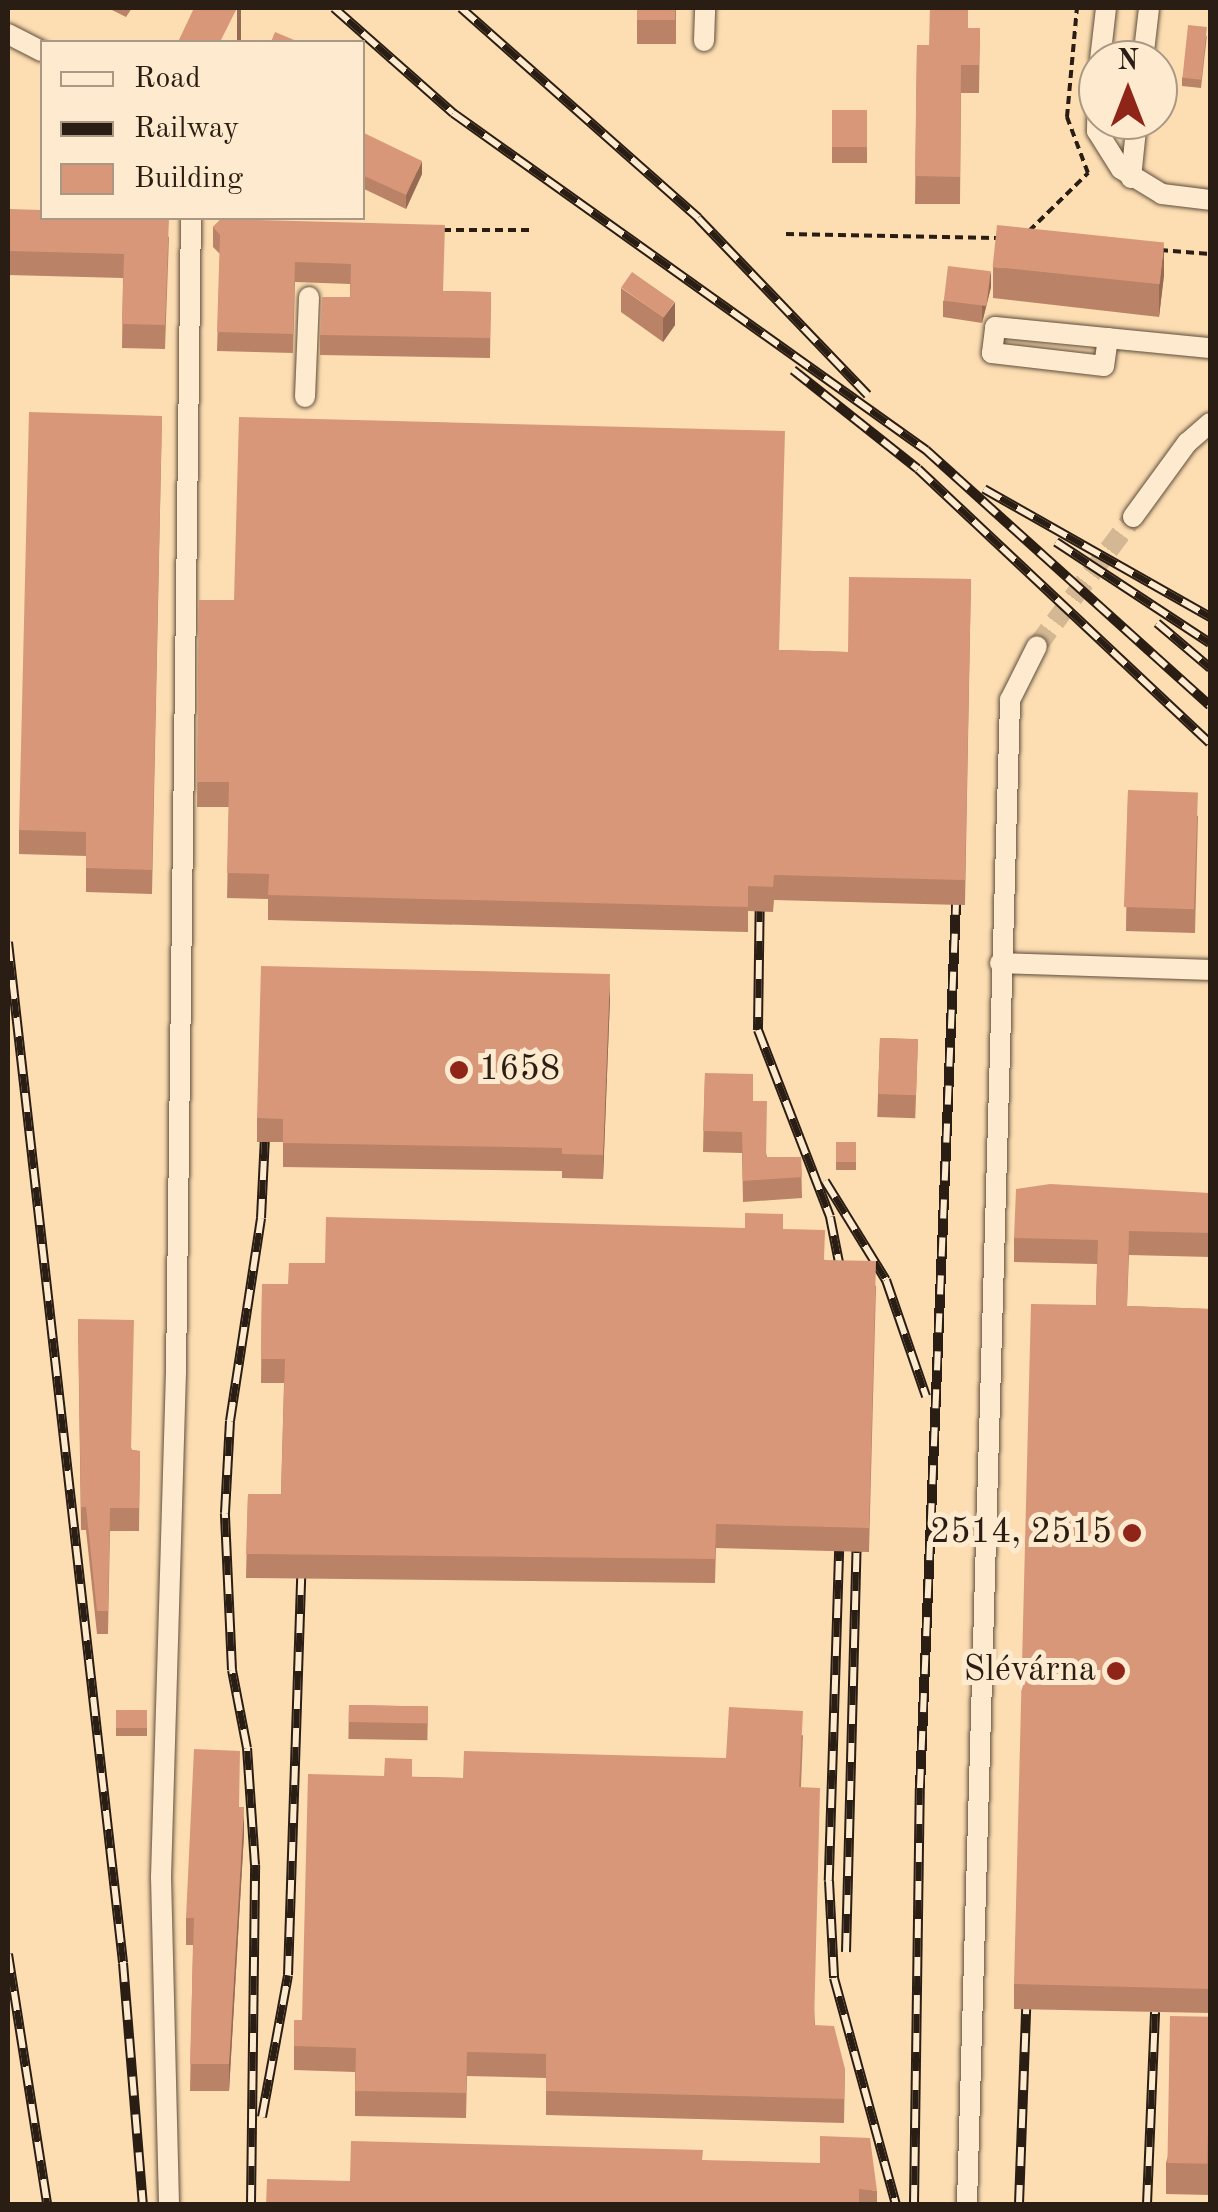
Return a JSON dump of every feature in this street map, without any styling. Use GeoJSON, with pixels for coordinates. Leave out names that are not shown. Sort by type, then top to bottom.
{"type":"FeatureCollection","features":[{"type":"Feature","properties":{"kind":"street"},"geometry":{"type":"LineString","coordinates":[[704,41],[705,8]]}},
{"type":"Feature","properties":{"kind":"street"},"geometry":{"type":"LineString","coordinates":[[1102,40],[1106,8]]}},
{"type":"Feature","properties":{"kind":"street"},"geometry":{"type":"LineString","coordinates":[[1145,40],[1148,8]]}},
{"type":"Feature","properties":{"kind":"street"},"geometry":{"type":"LineString","coordinates":[[8,34],[40,49]]}},
{"type":"Feature","properties":{"kind":"street"},"geometry":{"type":"LineString","coordinates":[[1101,140],[1131,178],[1162,194],[1210,200]]}},
{"type":"Feature","properties":{"kind":"street"},"geometry":{"type":"LineString","coordinates":[[1131,178],[1135,140]]}},
{"type":"Feature","properties":{"kind":"street"},"geometry":{"type":"LineString","coordinates":[[169,2204],[161,1877],[176,1372],[190,220]]}},
{"type":"Feature","properties":{"kind":"street"},"geometry":{"type":"LineString","coordinates":[[305,397],[309,298]]}},
{"type":"Feature","properties":{"kind":"street"},"geometry":{"type":"LineString","coordinates":[[1108,338],[1104,366],[992,354],[996,327],[1210,348]]}},
{"type":"Feature","properties":{"kind":"street"},"geometry":{"type":"LineString","coordinates":[[1133,517],[1187,442],[1210,424]]}},
{"type":"Feature","properties":{"kind":"street"},"geometry":{"type":"LineString","coordinates":[[967,2204],[1010,700],[1037,646]]}},
{"type":"Feature","properties":{"kind":"street"},"geometry":{"type":"LineString","coordinates":[[1000,963],[1210,970]]}},
{"type":"Feature","properties":{"kind":"path"},"geometry":{"type":"LineString","coordinates":[[1041,240],[1022,238],[1088,172],[1067,117],[1077,8]]}},
{"type":"Feature","properties":{"kind":"path"},"geometry":{"type":"LineString","coordinates":[[425,230],[528,230]]}},
{"type":"Feature","properties":{"kind":"path"},"geometry":{"type":"LineString","coordinates":[[786,234],[1002,238]]}},
{"type":"Feature","properties":{"kind":"path"},"geometry":{"type":"LineString","coordinates":[[1154,249],[1210,254]]}},
{"type":"Feature","properties":{"kind":"building"},"geometry":{"type":"Polygon","coordinates":[[[194,8],[237,8],[221,40],[179,40],[194,8]]]}},
{"type":"Feature","properties":{"kind":"building"},"geometry":{"type":"Polygon","coordinates":[[[637,8],[675,8],[675,20],[637,20],[637,8]]]}},
{"type":"Feature","properties":{"kind":"building"},"geometry":{"type":"Polygon","coordinates":[[[930,8],[968,8],[968,28],[980,28],[979,65],[961,65],[960,177],[915,176],[917,45],[929,45],[930,8]]]}},
{"type":"Feature","properties":{"kind":"building"},"geometry":{"type":"Polygon","coordinates":[[[1188,25],[1207,27],[1201,80],[1182,78],[1188,25]]]}},
{"type":"Feature","properties":{"kind":"building"},"geometry":{"type":"Polygon","coordinates":[[[275,32],[294,40],[272,40],[275,32]]]}},
{"type":"Feature","properties":{"kind":"building"},"geometry":{"type":"Polygon","coordinates":[[[832,110],[867,110],[867,147],[832,147],[832,110]]]}},
{"type":"Feature","properties":{"kind":"building"},"geometry":{"type":"Polygon","coordinates":[[[365,133],[422,161],[406,195],[365,176],[365,133]]]}},
{"type":"Feature","properties":{"kind":"building"},"geometry":{"type":"Polygon","coordinates":[[[8,209],[40,210],[40,220],[169,220],[165,325],[122,324],[124,254],[8,251],[8,209]]]}},
{"type":"Feature","properties":{"kind":"building"},"geometry":{"type":"Polygon","coordinates":[[[220,220],[445,225],[443,291],[491,292],[490,338],[320,335],[322,297],[350,297],[351,264],[295,262],[293,334],[217,332],[220,235],[213,227],[220,220]]]}},
{"type":"Feature","properties":{"kind":"building"},"geometry":{"type":"Polygon","coordinates":[[[997,225],[1164,243],[1160,284],[993,267],[997,225]]]}},
{"type":"Feature","properties":{"kind":"building"},"geometry":{"type":"Polygon","coordinates":[[[948,266],[991,271],[986,306],[944,301],[948,266]]]}},
{"type":"Feature","properties":{"kind":"building"},"geometry":{"type":"Polygon","coordinates":[[[632,272],[675,302],[664,317],[621,288],[632,272]]]}},
{"type":"Feature","properties":{"kind":"building"},"geometry":{"type":"Polygon","coordinates":[[[29,412],[162,416],[152,870],[86,868],[86,832],[19,830],[29,412]]]}},
{"type":"Feature","properties":{"kind":"building"},"geometry":{"type":"Polygon","coordinates":[[[239,417],[785,431],[779,650],[848,652],[849,577],[971,579],[965,880],[774,875],[773,887],[748,886],[748,907],[268,895],[269,874],[227,873],[229,782],[197,782],[199,600],[234,600],[239,417]]]}},
{"type":"Feature","properties":{"kind":"building"},"geometry":{"type":"Polygon","coordinates":[[[1128,790],[1198,792],[1194,909],[1124,907],[1128,790]]]}},
{"type":"Feature","properties":{"kind":"building"},"geometry":{"type":"Polygon","coordinates":[[[261,966],[610,974],[603,1155],[562,1154],[562,1148],[283,1143],[283,1119],[257,1118],[261,966]]]}},
{"type":"Feature","properties":{"kind":"building"},"geometry":{"type":"Polygon","coordinates":[[[880,1038],[918,1039],[916,1095],[878,1094],[880,1038]]]}},
{"type":"Feature","properties":{"kind":"building"},"geometry":{"type":"Polygon","coordinates":[[[705,1073],[753,1074],[753,1101],[767,1101],[766,1157],[801,1157],[802,1177],[743,1181],[742,1132],[703,1131],[705,1073]]]}},
{"type":"Feature","properties":{"kind":"building"},"geometry":{"type":"Polygon","coordinates":[[[836,1142],[856,1142],[856,1162],[836,1162],[836,1142]]]}},
{"type":"Feature","properties":{"kind":"building","name":"Slévárna"},"geometry":{"type":"Polygon","coordinates":[[[1050,1184],[1210,1193],[1210,1233],[1129,1231],[1127,1306],[1210,1309],[1210,1989],[1014,1984],[1031,1304],[1096,1305],[1098,1240],[1014,1238],[1016,1189],[1050,1184]]]}},
{"type":"Feature","properties":{"kind":"building"},"geometry":{"type":"Polygon","coordinates":[[[745,1213],[783,1214],[783,1229],[825,1230],[824,1260],[876,1261],[869,1528],[716,1524],[715,1559],[246,1554],[248,1494],[281,1494],[285,1359],[261,1359],[262,1284],[288,1284],[289,1263],[325,1263],[326,1217],[745,1228],[745,1213]]]}},
{"type":"Feature","properties":{"kind":"building"},"geometry":{"type":"Polygon","coordinates":[[[78,1319],[134,1320],[131,1450],[140,1451],[139,1508],[110,1508],[108,1611],[97,1611],[86,1507],[81,1507],[78,1319]]]}},
{"type":"Feature","properties":{"kind":"building"},"geometry":{"type":"Polygon","coordinates":[[[349,1705],[428,1706],[428,1723],[349,1722],[349,1705]]]}},
{"type":"Feature","properties":{"kind":"building"},"geometry":{"type":"Polygon","coordinates":[[[729,1707],[803,1711],[799,1787],[820,1788],[814,2025],[834,2026],[845,2069],[844,2099],[546,2091],[546,2054],[467,2052],[466,2093],[355,2091],[356,2048],[294,2046],[294,2020],[302,2020],[308,1774],[384,1776],[385,1758],[412,1759],[412,1777],[463,1778],[464,1751],[726,1758],[729,1707]]]}},
{"type":"Feature","properties":{"kind":"building"},"geometry":{"type":"Polygon","coordinates":[[[116,1710],[147,1710],[147,1728],[116,1728],[116,1710]]]}},
{"type":"Feature","properties":{"kind":"building"},"geometry":{"type":"Polygon","coordinates":[[[194,1749],[240,1751],[239,1807],[244,1807],[229,2064],[190,2064],[194,1918],[186,1918],[194,1749]]]}},
{"type":"Feature","properties":{"kind":"building"},"geometry":{"type":"Polygon","coordinates":[[[1170,2016],[1210,2017],[1207,2164],[1167,2163],[1170,2016]]]}},
{"type":"Feature","properties":{"kind":"building"},"geometry":{"type":"Polygon","coordinates":[[[820,2136],[870,2138],[877,2191],[859,2189],[859,2204],[266,2204],[267,2179],[350,2181],[351,2141],[703,2150],[702,2160],[820,2163],[820,2136]]]}},
{"type":"Feature","properties":{"kind":"tunnel"},"geometry":{"type":"LineString","coordinates":[[1037,646],[1133,517]]}},
{"type":"Feature","properties":{"kind":"railway"},"geometry":{"type":"LineString","coordinates":[[334,8],[453,113],[926,450],[1210,706]]}},
{"type":"Feature","properties":{"kind":"railway"},"geometry":{"type":"LineString","coordinates":[[461,8],[698,218],[868,395]]}},
{"type":"Feature","properties":{"kind":"railway"},"geometry":{"type":"LineString","coordinates":[[793,370],[918,469],[1210,743]]}},
{"type":"Feature","properties":{"kind":"railway"},"geometry":{"type":"LineString","coordinates":[[984,489],[1210,617]]}},
{"type":"Feature","properties":{"kind":"railway"},"geometry":{"type":"LineString","coordinates":[[1056,542],[1210,643]]}},
{"type":"Feature","properties":{"kind":"railway"},"geometry":{"type":"LineString","coordinates":[[1157,623],[1210,668]]}},
{"type":"Feature","properties":{"kind":"railway"},"geometry":{"type":"LineString","coordinates":[[914,2204],[920,1788],[957,879]]}},
{"type":"Feature","properties":{"kind":"railway"},"geometry":{"type":"LineString","coordinates":[[760,884],[758,1030],[830,1217],[844,1288]]}},
{"type":"Feature","properties":{"kind":"railway"},"geometry":{"type":"LineString","coordinates":[[8,942],[123,1963],[143,2204]]}},
{"type":"Feature","properties":{"kind":"railway"},"geometry":{"type":"LineString","coordinates":[[251,2204],[255,1865],[247,1748],[232,1670],[225,1513],[230,1421],[261,1218],[266,1116]]}},
{"type":"Feature","properties":{"kind":"railway"},"geometry":{"type":"LineString","coordinates":[[825,1181],[886,1280],[926,1396]]}},
{"type":"Feature","properties":{"kind":"railway"},"geometry":{"type":"LineString","coordinates":[[846,1952],[857,1522]]}},
{"type":"Feature","properties":{"kind":"railway"},"geometry":{"type":"LineString","coordinates":[[840,1523],[829,1881],[834,1978],[896,2204]]}},
{"type":"Feature","properties":{"kind":"railway"},"geometry":{"type":"LineString","coordinates":[[262,2117],[288,1975],[302,1550]]}},
{"type":"Feature","properties":{"kind":"railway"},"geometry":{"type":"LineString","coordinates":[[8,1954],[47,2204]]}},
{"type":"Feature","properties":{"kind":"railway"},"geometry":{"type":"LineString","coordinates":[[1019,2204],[1026,2009]]}},
{"type":"Feature","properties":{"kind":"railway"},"geometry":{"type":"LineString","coordinates":[[1147,2204],[1155,2012]]}},
{"type":"Feature","properties":{"kind":"place","name":"1658"},"geometry":{"type":"Point","coordinates":[459,1070]}},
{"type":"Feature","properties":{"kind":"place","name":"2514, 2515"},"geometry":{"type":"Point","coordinates":[1132,1533]}},
{"type":"Feature","properties":{"kind":"place","name":"Slévárna"},"geometry":{"type":"Point","coordinates":[1116,1671]}}]}
